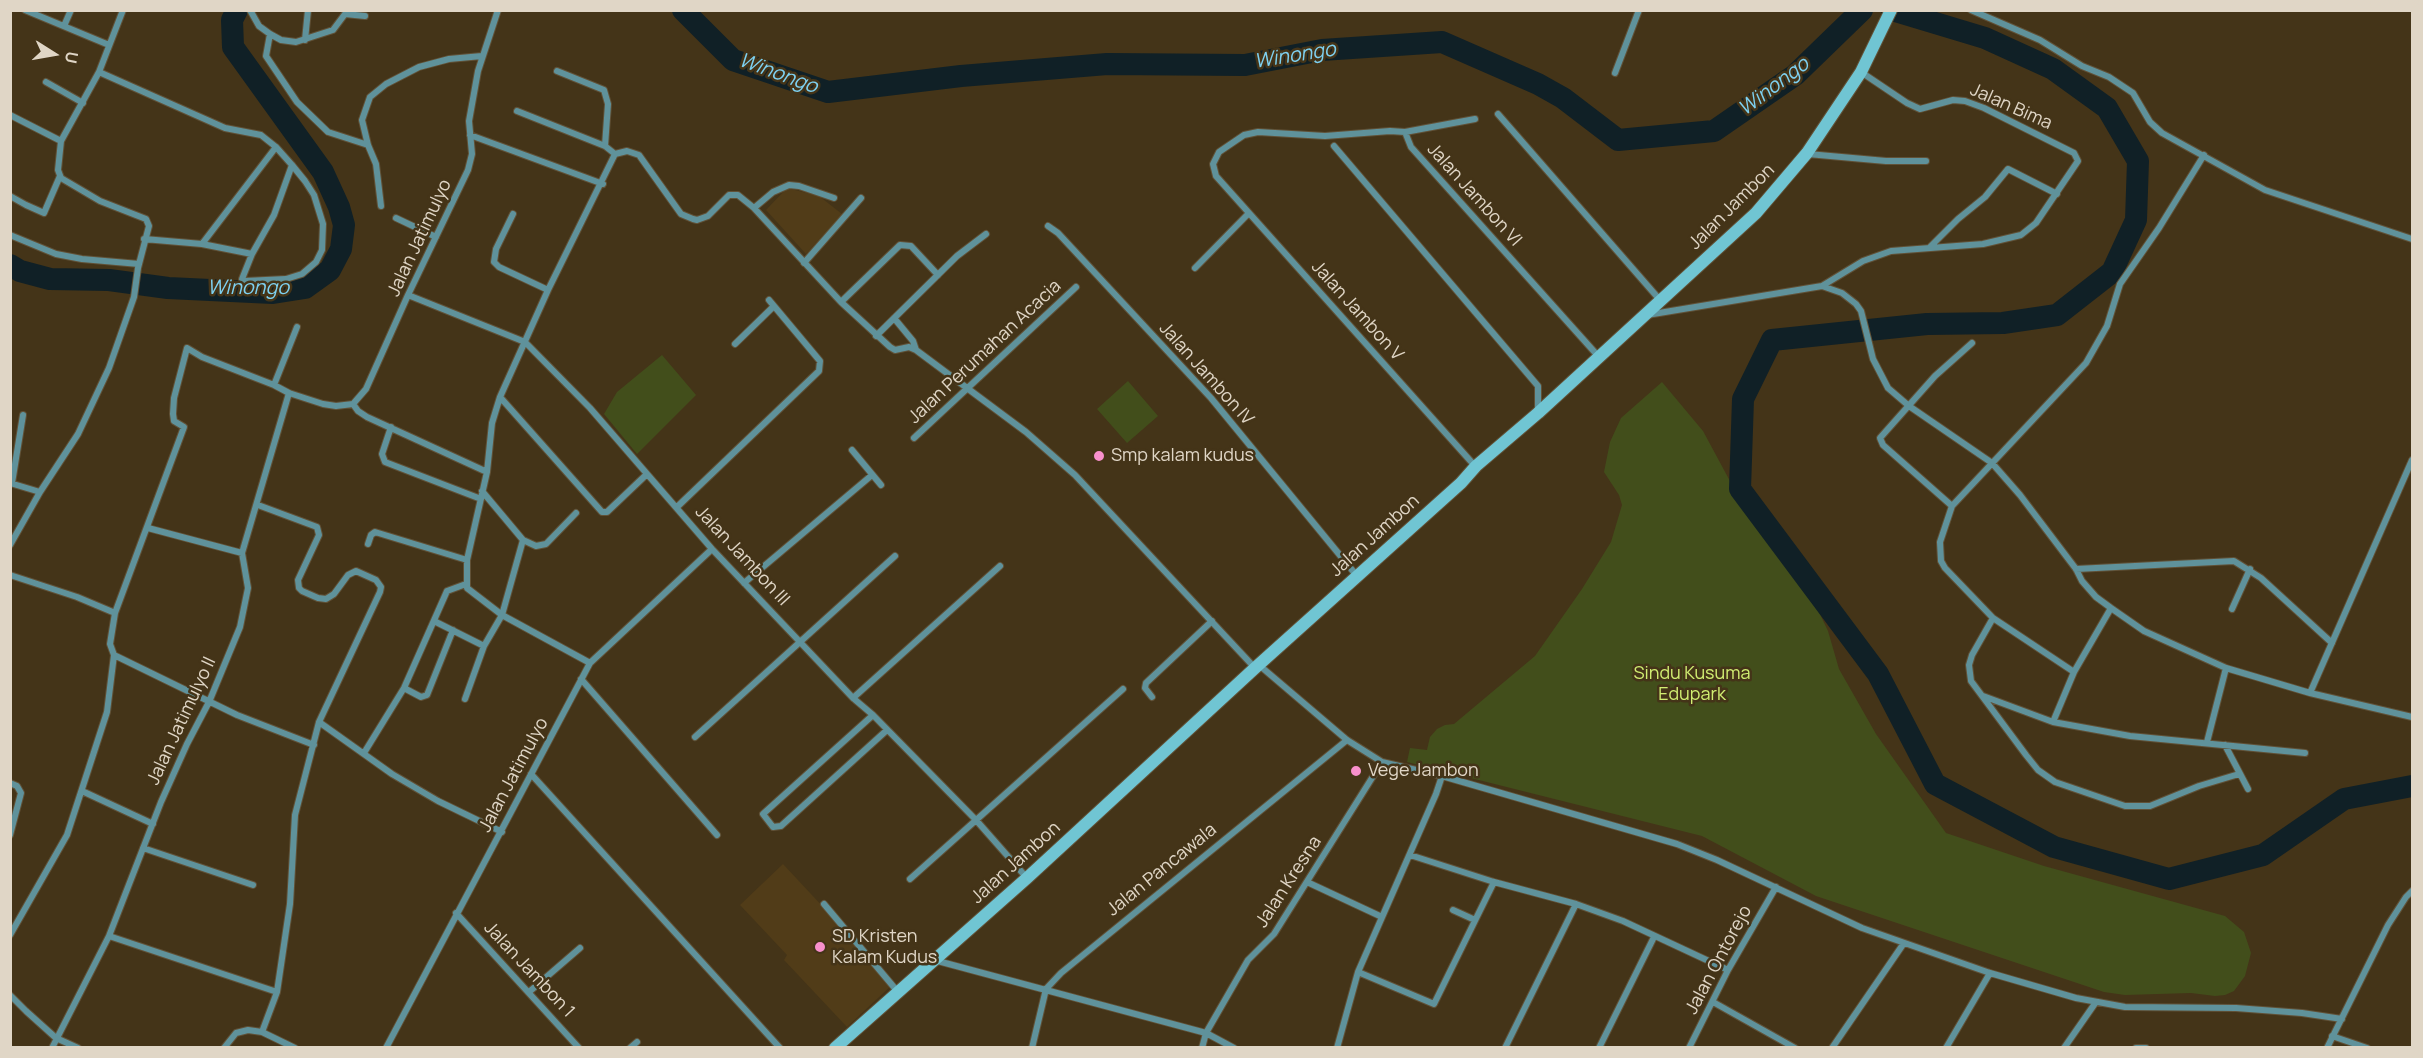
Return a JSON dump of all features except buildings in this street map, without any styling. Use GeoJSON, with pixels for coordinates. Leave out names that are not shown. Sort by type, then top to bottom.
{"type":"FeatureCollection","features":[{"type":"Feature","properties":{"kind":"main road","name":"Jalan Jambon"},"geometry":{"type":"LineString","coordinates":[[838,1047],[1027,878],[1756,213],[1807,153],[1861,72],[1891,10]]}},
{"type":"Feature","properties":{"kind":"street"},"geometry":{"type":"LineString","coordinates":[[25,10],[109,45]]}},
{"type":"Feature","properties":{"kind":"street"},"geometry":{"type":"LineString","coordinates":[[64,26],[71,10]]}},
{"type":"Feature","properties":{"kind":"street"},"geometry":{"type":"LineString","coordinates":[[10,196],[44,213],[60,176],[61,141],[99,72],[123,10]]}},
{"type":"Feature","properties":{"kind":"street"},"geometry":{"type":"LineString","coordinates":[[305,40],[308,10]]}},
{"type":"Feature","properties":{"kind":"street","name":"Jalan Jatimulyo"},"geometry":{"type":"LineString","coordinates":[[353,404],[359,400],[379,365],[408,295],[468,170],[472,154],[470,135],[472,101],[482,56],[498,10]]}},
{"type":"Feature","properties":{"kind":"street"},"geometry":{"type":"LineString","coordinates":[[1615,73],[1639,10]]}},
{"type":"Feature","properties":{"kind":"street"},"geometry":{"type":"LineString","coordinates":[[1971,10],[2040,40],[2082,66],[2109,77],[2133,93],[2150,122],[2162,133],[2265,190],[2412,239]]}},
{"type":"Feature","properties":{"kind":"street"},"geometry":{"type":"LineString","coordinates":[[251,11],[260,26],[270,34],[281,40],[296,42],[333,30],[345,14],[365,16]]}},
{"type":"Feature","properties":{"kind":"street"},"geometry":{"type":"LineString","coordinates":[[270,34],[266,56],[297,102],[328,132],[368,145]]}},
{"type":"Feature","properties":{"kind":"street"},"geometry":{"type":"LineString","coordinates":[[381,206],[376,164],[368,145],[362,120],[370,97],[386,84],[419,67],[449,59],[482,56]]}},
{"type":"Feature","properties":{"kind":"street"},"geometry":{"type":"LineString","coordinates":[[557,71],[604,90],[608,104],[605,146]]}},
{"type":"Feature","properties":{"kind":"street"},"geometry":{"type":"LineString","coordinates":[[99,72],[225,128],[261,135],[276,147],[292,165],[310,188],[323,224],[322,250],[316,262],[302,274],[286,279],[245,281],[242,275],[274,215],[292,165]]}},
{"type":"Feature","properties":{"kind":"street","name":"Jalan Bima"},"geometry":{"type":"LineString","coordinates":[[1861,72],[1914,107],[1928,108],[1948,100],[1965,101],[2074,153],[2077,157],[2076,165],[2057,194]]}},
{"type":"Feature","properties":{"kind":"street"},"geometry":{"type":"LineString","coordinates":[[46,82],[83,103]]}},
{"type":"Feature","properties":{"kind":"street"},"geometry":{"type":"LineString","coordinates":[[517,111],[605,146],[615,154]]}},
{"type":"Feature","properties":{"kind":"street"},"geometry":{"type":"LineString","coordinates":[[1498,114],[1660,300]]}},
{"type":"Feature","properties":{"kind":"street"},"geometry":{"type":"LineString","coordinates":[[10,115],[61,141]]}},
{"type":"Feature","properties":{"kind":"street"},"geometry":{"type":"LineString","coordinates":[[1405,132],[1474,119]]}},
{"type":"Feature","properties":{"kind":"street","name":"Jalan Jambon V"},"geometry":{"type":"LineString","coordinates":[[1405,132],[1325,136],[1249,133],[1219,152],[1213,164],[1216,176],[1476,466]]}},
{"type":"Feature","properties":{"kind":"street","name":"Jalan Jambon VI"},"geometry":{"type":"LineString","coordinates":[[1405,132],[1411,147],[1599,357]]}},
{"type":"Feature","properties":{"kind":"street"},"geometry":{"type":"LineString","coordinates":[[470,135],[603,183]]}},
{"type":"Feature","properties":{"kind":"street"},"geometry":{"type":"LineString","coordinates":[[1334,146],[1538,386],[1538,412]]}},
{"type":"Feature","properties":{"kind":"street"},"geometry":{"type":"LineString","coordinates":[[202,244],[276,147]]}},
{"type":"Feature","properties":{"kind":"street"},"geometry":{"type":"LineString","coordinates":[[615,154],[627,151],[639,155],[681,214],[687,218],[697,220],[708,216],[729,195],[738,195],[754,208],[841,302],[876,336],[895,350],[909,347],[916,350],[1026,432],[1075,475],[1257,666],[1347,740],[1382,762],[1442,776],[1677,844],[1776,886],[1862,928],[1904,944],[1990,973],[2096,1002],[2140,1009],[2205,1007],[2276,1011],[2342,1019]]}},
{"type":"Feature","properties":{"kind":"street"},"geometry":{"type":"LineString","coordinates":[[1807,153],[1886,161],[1926,161]]}},
{"type":"Feature","properties":{"kind":"street"},"geometry":{"type":"LineString","coordinates":[[590,663],[502,615],[469,590],[466,584],[467,560],[487,472],[492,423],[500,397],[548,290],[603,183],[615,154]]}},
{"type":"Feature","properties":{"kind":"street"},"geometry":{"type":"LineString","coordinates":[[2074,672],[1993,618],[1945,568],[1941,561],[1940,542],[1952,506],[2086,363],[2107,326],[2120,284],[2159,228],[2204,155]]}},
{"type":"Feature","properties":{"kind":"street"},"geometry":{"type":"LineString","coordinates":[[1644,316],[1822,286],[1876,255],[1891,250],[1983,244],[2021,235],[2036,223],[2057,194],[2008,169],[1985,197],[1958,219],[1930,247]]}},
{"type":"Feature","properties":{"kind":"street"},"geometry":{"type":"LineString","coordinates":[[10,545],[40,492],[78,434],[109,368],[134,297],[138,266],[149,226],[146,219],[100,201],[69,184],[60,176]]}},
{"type":"Feature","properties":{"kind":"street"},"geometry":{"type":"LineString","coordinates":[[754,208],[773,192],[789,185],[799,186],[834,198]]}},
{"type":"Feature","properties":{"kind":"street"},"geometry":{"type":"LineString","coordinates":[[804,263],[861,198]]}},
{"type":"Feature","properties":{"kind":"street"},"geometry":{"type":"LineString","coordinates":[[1195,268],[1249,213]]}},
{"type":"Feature","properties":{"kind":"street"},"geometry":{"type":"LineString","coordinates":[[513,214],[496,249],[494,262],[499,267],[548,290]]}},
{"type":"Feature","properties":{"kind":"street"},"geometry":{"type":"LineString","coordinates":[[396,218],[436,237]]}},
{"type":"Feature","properties":{"kind":"street","name":"Jalan Jambon IV"},"geometry":{"type":"LineString","coordinates":[[1048,226],[1058,232],[1211,398],[1357,576]]}},
{"type":"Feature","properties":{"kind":"street"},"geometry":{"type":"LineString","coordinates":[[876,336],[957,256],[986,234]]}},
{"type":"Feature","properties":{"kind":"street"},"geometry":{"type":"LineString","coordinates":[[10,235],[56,254],[138,266]]}},
{"type":"Feature","properties":{"kind":"street"},"geometry":{"type":"LineString","coordinates":[[144,239],[202,244],[252,254]]}},
{"type":"Feature","properties":{"kind":"street"},"geometry":{"type":"LineString","coordinates":[[841,302],[900,245],[911,246],[938,275]]}},
{"type":"Feature","properties":{"kind":"street"},"geometry":{"type":"LineString","coordinates":[[1822,286],[1842,293],[1861,311],[1870,348],[1888,388],[1909,406],[1992,463],[2076,569],[2087,587],[2111,608],[2144,631],[2226,668],[2310,693],[2412,717]]}},
{"type":"Feature","properties":{"kind":"street","name":"Jalan Perumahan Acacia"},"geometry":{"type":"LineString","coordinates":[[914,438],[1076,287]]}},
{"type":"Feature","properties":{"kind":"street","name":"Jalan Jambon III"},"geometry":{"type":"LineString","coordinates":[[408,295],[525,342],[590,408],[712,549],[854,698],[976,820],[1027,878]]}},
{"type":"Feature","properties":{"kind":"street"},"geometry":{"type":"LineString","coordinates":[[677,507],[819,371],[820,361],[769,300]]}},
{"type":"Feature","properties":{"kind":"street"},"geometry":{"type":"LineString","coordinates":[[735,344],[774,306]]}},
{"type":"Feature","properties":{"kind":"street"},"geometry":{"type":"LineString","coordinates":[[894,318],[913,340],[916,350]]}},
{"type":"Feature","properties":{"kind":"street"},"geometry":{"type":"LineString","coordinates":[[274,385],[297,327]]}},
{"type":"Feature","properties":{"kind":"street"},"geometry":{"type":"LineString","coordinates":[[1952,506],[1880,441],[1882,434],[1935,376],[1972,343]]}},
{"type":"Feature","properties":{"kind":"street"},"geometry":{"type":"LineString","coordinates":[[10,935],[68,835],[107,712],[114,656],[110,644],[115,613],[184,427],[174,421],[173,414],[174,398],[187,348],[202,357],[289,393],[323,404],[353,404],[362,414],[487,472]]}},
{"type":"Feature","properties":{"kind":"street","name":"Jalan Jatimulyo II"},"geometry":{"type":"LineString","coordinates":[[52,1047],[109,936],[153,824],[187,744],[209,702],[240,627],[247,600],[247,579],[242,553],[258,505],[289,393]]}},
{"type":"Feature","properties":{"kind":"street"},"geometry":{"type":"LineString","coordinates":[[500,397],[602,512],[607,512],[647,474]]}},
{"type":"Feature","properties":{"kind":"street"},"geometry":{"type":"LineString","coordinates":[[23,415],[11,483],[40,492]]}},
{"type":"Feature","properties":{"kind":"street"},"geometry":{"type":"LineString","coordinates":[[391,427],[382,454],[385,462],[481,499]]}},
{"type":"Feature","properties":{"kind":"street"},"geometry":{"type":"LineString","coordinates":[[852,450],[881,485]]}},
{"type":"Feature","properties":{"kind":"street"},"geometry":{"type":"LineString","coordinates":[[2310,693],[2412,460]]}},
{"type":"Feature","properties":{"kind":"street"},"geometry":{"type":"LineString","coordinates":[[744,583],[872,475]]}},
{"type":"Feature","properties":{"kind":"street"},"geometry":{"type":"LineString","coordinates":[[482,491],[523,540],[536,546],[546,544],[576,513]]}},
{"type":"Feature","properties":{"kind":"street"},"geometry":{"type":"LineString","coordinates":[[258,505],[317,527],[319,535],[300,575],[298,586],[302,591],[326,599],[334,594],[348,575],[356,571],[380,584],[380,592],[319,723],[295,815],[291,894],[277,992],[262,1032]]}},
{"type":"Feature","properties":{"kind":"street"},"geometry":{"type":"LineString","coordinates":[[148,528],[242,553]]}},
{"type":"Feature","properties":{"kind":"street"},"geometry":{"type":"LineString","coordinates":[[368,544],[375,532],[467,560]]}},
{"type":"Feature","properties":{"kind":"street"},"geometry":{"type":"LineString","coordinates":[[465,699],[484,646],[502,615],[523,540]]}},
{"type":"Feature","properties":{"kind":"street","name":"Jalan Jatimulyo"},"geometry":{"type":"LineString","coordinates":[[386,1047],[590,663],[712,549]]}},
{"type":"Feature","properties":{"kind":"street"},"geometry":{"type":"LineString","coordinates":[[695,737],[895,556]]}},
{"type":"Feature","properties":{"kind":"street"},"geometry":{"type":"LineString","coordinates":[[2076,569],[2234,561],[2250,569],[2332,643]]}},
{"type":"Feature","properties":{"kind":"street"},"geometry":{"type":"LineString","coordinates":[[854,698],[1000,566]]}},
{"type":"Feature","properties":{"kind":"street"},"geometry":{"type":"LineString","coordinates":[[2232,609],[2250,569]]}},
{"type":"Feature","properties":{"kind":"street"},"geometry":{"type":"LineString","coordinates":[[10,575],[77,597],[115,613]]}},
{"type":"Feature","properties":{"kind":"street"},"geometry":{"type":"LineString","coordinates":[[364,753],[404,688],[447,591],[466,584]]}},
{"type":"Feature","properties":{"kind":"street"},"geometry":{"type":"LineString","coordinates":[[2053,722],[2074,672],[2111,608]]}},
{"type":"Feature","properties":{"kind":"street"},"geometry":{"type":"LineString","coordinates":[[1993,618],[1974,648],[1969,665],[1971,681],[2038,770],[2055,782],[2125,806],[2150,806],[2199,786],[2239,774]]}},
{"type":"Feature","properties":{"kind":"street"},"geometry":{"type":"LineString","coordinates":[[435,621],[484,646]]}},
{"type":"Feature","properties":{"kind":"street"},"geometry":{"type":"LineString","coordinates":[[1152,697],[1145,688],[1146,683],[1212,621]]}},
{"type":"Feature","properties":{"kind":"street"},"geometry":{"type":"LineString","coordinates":[[404,688],[420,698],[427,695],[453,630]]}},
{"type":"Feature","properties":{"kind":"street"},"geometry":{"type":"LineString","coordinates":[[114,656],[237,715],[314,745]]}},
{"type":"Feature","properties":{"kind":"street"},"geometry":{"type":"LineString","coordinates":[[2207,742],[2226,668]]}},
{"type":"Feature","properties":{"kind":"street"},"geometry":{"type":"LineString","coordinates":[[581,679],[717,835]]}},
{"type":"Feature","properties":{"kind":"street"},"geometry":{"type":"LineString","coordinates":[[910,879],[1123,689]]}},
{"type":"Feature","properties":{"kind":"street"},"geometry":{"type":"LineString","coordinates":[[1983,696],[2053,722],[2130,736],[2306,753]]}},
{"type":"Feature","properties":{"kind":"street"},"geometry":{"type":"LineString","coordinates":[[873,715],[763,814],[773,827],[781,826],[887,730]]}},
{"type":"Feature","properties":{"kind":"street"},"geometry":{"type":"LineString","coordinates":[[319,723],[392,774],[438,801],[502,832]]}},
{"type":"Feature","properties":{"kind":"street","name":"Jalan Pancawala"},"geometry":{"type":"LineString","coordinates":[[1046,989],[1081,955],[1347,740]]}},
{"type":"Feature","properties":{"kind":"street"},"geometry":{"type":"LineString","coordinates":[[2225,746],[2248,789]]}},
{"type":"Feature","properties":{"kind":"street","name":"Jalan Kresna"},"geometry":{"type":"LineString","coordinates":[[1202,1047],[1206,1033],[1248,960],[1274,934],[1382,762]]}},
{"type":"Feature","properties":{"kind":"street"},"geometry":{"type":"LineString","coordinates":[[531,774],[780,1047]]}},
{"type":"Feature","properties":{"kind":"street"},"geometry":{"type":"LineString","coordinates":[[1337,1047],[1359,972],[1442,776]]}},
{"type":"Feature","properties":{"kind":"street"},"geometry":{"type":"LineString","coordinates":[[10,783],[17,786],[21,793],[10,835]]}},
{"type":"Feature","properties":{"kind":"street"},"geometry":{"type":"LineString","coordinates":[[82,791],[153,824]]}},
{"type":"Feature","properties":{"kind":"street"},"geometry":{"type":"LineString","coordinates":[[143,848],[253,885]]}},
{"type":"Feature","properties":{"kind":"street"},"geometry":{"type":"LineString","coordinates":[[1410,855],[1494,882],[1576,904],[1623,921],[1728,970]]}},
{"type":"Feature","properties":{"kind":"street"},"geometry":{"type":"LineString","coordinates":[[1307,882],[1382,917]]}},
{"type":"Feature","properties":{"kind":"street"},"geometry":{"type":"LineString","coordinates":[[1359,972],[1434,1004],[1494,882]]}},
{"type":"Feature","properties":{"kind":"street","name":"Jalan Ontorejo"},"geometry":{"type":"LineString","coordinates":[[1689,1047],[1728,970],[1776,886]]}},
{"type":"Feature","properties":{"kind":"street"},"geometry":{"type":"LineString","coordinates":[[2327,1047],[2388,925],[2412,891]]}},
{"type":"Feature","properties":{"kind":"street"},"geometry":{"type":"LineString","coordinates":[[824,904],[899,992]]}},
{"type":"Feature","properties":{"kind":"street"},"geometry":{"type":"LineString","coordinates":[[1505,1047],[1576,904]]}},
{"type":"Feature","properties":{"kind":"street"},"geometry":{"type":"LineString","coordinates":[[1453,910],[1475,920]]}},
{"type":"Feature","properties":{"kind":"street","name":"Jalan Jambon 1"},"geometry":{"type":"LineString","coordinates":[[456,913],[579,1047]]}},
{"type":"Feature","properties":{"kind":"street"},"geometry":{"type":"LineString","coordinates":[[109,936],[277,992]]}},
{"type":"Feature","properties":{"kind":"street"},"geometry":{"type":"LineString","coordinates":[[1599,1047],[1654,937]]}},
{"type":"Feature","properties":{"kind":"street"},"geometry":{"type":"LineString","coordinates":[[1832,1047],[1904,944]]}},
{"type":"Feature","properties":{"kind":"street"},"geometry":{"type":"LineString","coordinates":[[529,992],[579,948]]}},
{"type":"Feature","properties":{"kind":"street"},"geometry":{"type":"LineString","coordinates":[[933,960],[1206,1033],[1234,1047]]}},
{"type":"Feature","properties":{"kind":"street"},"geometry":{"type":"LineString","coordinates":[[1946,1047],[1990,973]]}},
{"type":"Feature","properties":{"kind":"street"},"geometry":{"type":"LineString","coordinates":[[1032,1047],[1046,989]]}},
{"type":"Feature","properties":{"kind":"street"},"geometry":{"type":"LineString","coordinates":[[10,995],[56,1038],[78,1047]]}},
{"type":"Feature","properties":{"kind":"street"},"geometry":{"type":"LineString","coordinates":[[1713,1002],[1795,1047]]}},
{"type":"Feature","properties":{"kind":"street"},"geometry":{"type":"LineString","coordinates":[[2064,1047],[2096,1002]]}},
{"type":"Feature","properties":{"kind":"street"},"geometry":{"type":"LineString","coordinates":[[224,1047],[236,1033],[248,1030],[262,1032],[295,1047]]}},
{"type":"Feature","properties":{"kind":"street"},"geometry":{"type":"LineString","coordinates":[[2332,1036],[2367,1047]]}},
{"type":"Feature","properties":{"kind":"street"},"geometry":{"type":"LineString","coordinates":[[630,1047],[637,1041]]}},
{"type":"Feature","properties":{"kind":"street"},"geometry":{"type":"LineString","coordinates":[[2136,1047],[2146,1047]]}},
{"type":"Feature","properties":{"kind":"shaded area"},"geometry":{"type":"Polygon","coordinates":[[[787,188],[819,196],[842,214],[806,254],[766,210],[787,188]]]}},
{"type":"Feature","properties":{"kind":"shaded area","name":"SD Kristen Kalam Kudus"},"geometry":{"type":"Polygon","coordinates":[[[783,864],[894,983],[847,1027],[784,960],[787,955],[740,905],[783,864]]]}},
{"type":"Feature","properties":{"kind":"green space"},"geometry":{"type":"Polygon","coordinates":[[[662,355],[696,395],[637,454],[604,414],[617,392],[662,355]]]}},
{"type":"Feature","properties":{"kind":"green space"},"geometry":{"type":"Polygon","coordinates":[[[1128,381],[1158,416],[1127,443],[1097,409],[1128,381]]]}},
{"type":"Feature","properties":{"kind":"green space","name":"Sindu Kusuma Edupark"},"geometry":{"type":"Polygon","coordinates":[[[1662,382],[1703,431],[1738,496],[1817,608],[1828,631],[1839,669],[1876,734],[1946,833],[2044,866],[2225,916],[2244,932],[2251,953],[2245,976],[2234,991],[2215,996],[2191,993],[2125,995],[2104,992],[1816,896],[1702,836],[1407,762],[1410,748],[1427,750],[1430,737],[1437,729],[1454,724],[1535,656],[1582,589],[1611,542],[1622,505],[1619,495],[1604,472],[1610,442],[1621,418],[1662,382]]]}},
{"type":"Feature","properties":{"kind":"waterway","name":"Winongo"},"geometry":{"type":"LineString","coordinates":[[10,265],[20,271],[50,279],[109,280],[168,288],[273,293],[305,288],[330,270],[341,249],[344,225],[339,207],[323,172],[233,47],[232,20],[237,10]]}},
{"type":"Feature","properties":{"kind":"waterway","name":"Winongo"},"geometry":{"type":"LineString","coordinates":[[683,10],[733,60],[828,92],[961,76],[1107,64],[1245,65],[1322,50],[1442,42],[1538,84],[1563,98],[1618,140],[1714,131],[1795,75],[1862,10]]}},
{"type":"Feature","properties":{"kind":"waterway"},"geometry":{"type":"LineString","coordinates":[[1892,10],[1985,38],[2053,69],[2107,108],[2138,161],[2136,220],[2112,272],[2057,315],[2003,323],[1927,324],[1772,340],[1743,399],[1740,489],[1878,674],[1935,784],[2054,847],[2169,879],[2263,855],[2344,799],[2412,786]]}},
{"type":"Feature","properties":{"kind":"place","name":"Smp kalam kudus"},"geometry":{"type":"Point","coordinates":[1099,456]}},
{"type":"Feature","properties":{"kind":"place","name":"Vege Jambon"},"geometry":{"type":"Point","coordinates":[1356,771]}},
{"type":"Feature","properties":{"kind":"place","name":"SD Kristen Kalam Kudus"},"geometry":{"type":"Point","coordinates":[820,947]}}]}
